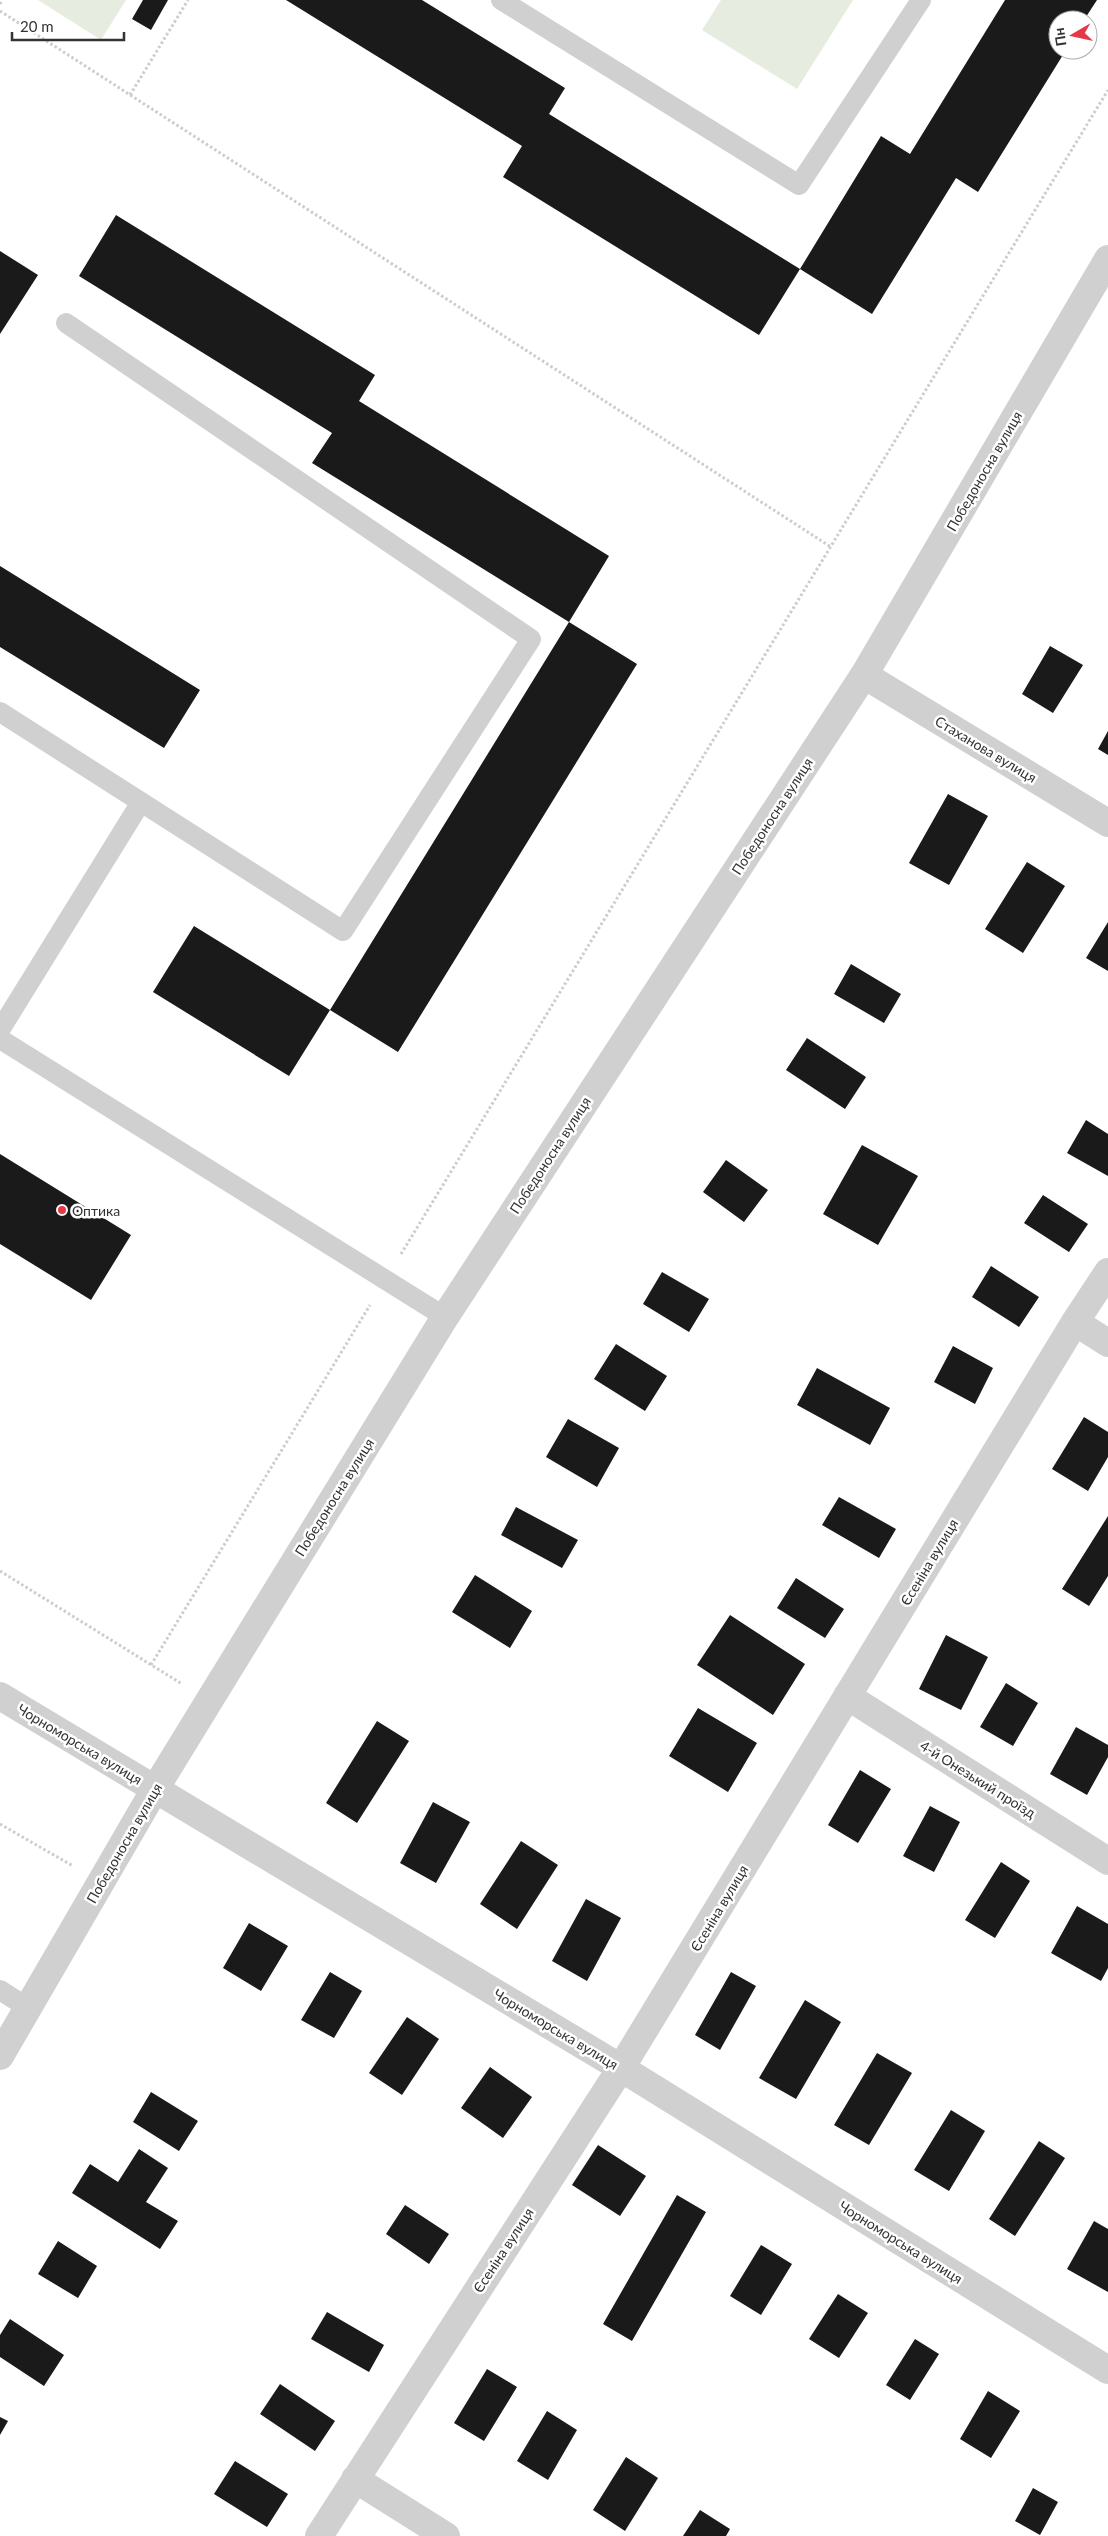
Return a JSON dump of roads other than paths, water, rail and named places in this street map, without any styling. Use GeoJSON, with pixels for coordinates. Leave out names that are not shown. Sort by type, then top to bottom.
{"type":"FeatureCollection","features":[{"type":"Feature","properties":{"kind":"street","name":"Победоносна вулиця"},"geometry":{"type":"LineString","coordinates":[[0,2056],[155,1790],[445,1317],[864,675],[1108,259]]}},
{"type":"Feature","properties":{"kind":"street","name":"Стаханова вулиця"},"geometry":{"type":"LineString","coordinates":[[864,675],[1108,823]]}},
{"type":"Feature","properties":{"kind":"street","name":"Єсеніна вулиця"},"geometry":{"type":"LineString","coordinates":[[319,2536],[621,2068],[1075,1322],[1108,1272]]}},
{"type":"Feature","properties":{"kind":"street"},"geometry":{"type":"LineString","coordinates":[[1075,1322],[1108,1343]]}},
{"type":"Feature","properties":{"kind":"street","name":"Чорноморська вулиця"},"geometry":{"type":"LineString","coordinates":[[0,1696],[621,2068],[1108,2370]]}},
{"type":"Feature","properties":{"kind":"street","name":"4-й Онезький проїзд"},"geometry":{"type":"LineString","coordinates":[[847,1696],[1108,1861]]}},
{"type":"Feature","properties":{"kind":"street"},"geometry":{"type":"LineString","coordinates":[[355,2479],[446,2536]]}},
{"type":"Feature","properties":{"kind":"lane"},"geometry":{"type":"LineString","coordinates":[[501,0],[799,185],[921,0]]}},
{"type":"Feature","properties":{"kind":"lane"},"geometry":{"type":"LineString","coordinates":[[0,712],[343,931],[531,639],[66,323]]}},
{"type":"Feature","properties":{"kind":"lane"},"geometry":{"type":"LineString","coordinates":[[0,1030],[141,802]]}},
{"type":"Feature","properties":{"kind":"lane"},"geometry":{"type":"LineString","coordinates":[[0,1039],[445,1317]]}},
{"type":"Feature","properties":{"kind":"lane"},"geometry":{"type":"LineString","coordinates":[[0,1990],[28,2008]]}},
{"type":"Feature","properties":{"kind":"place","name":"Оптика"},"geometry":{"type":"Point","coordinates":[62,1210]}}]}
